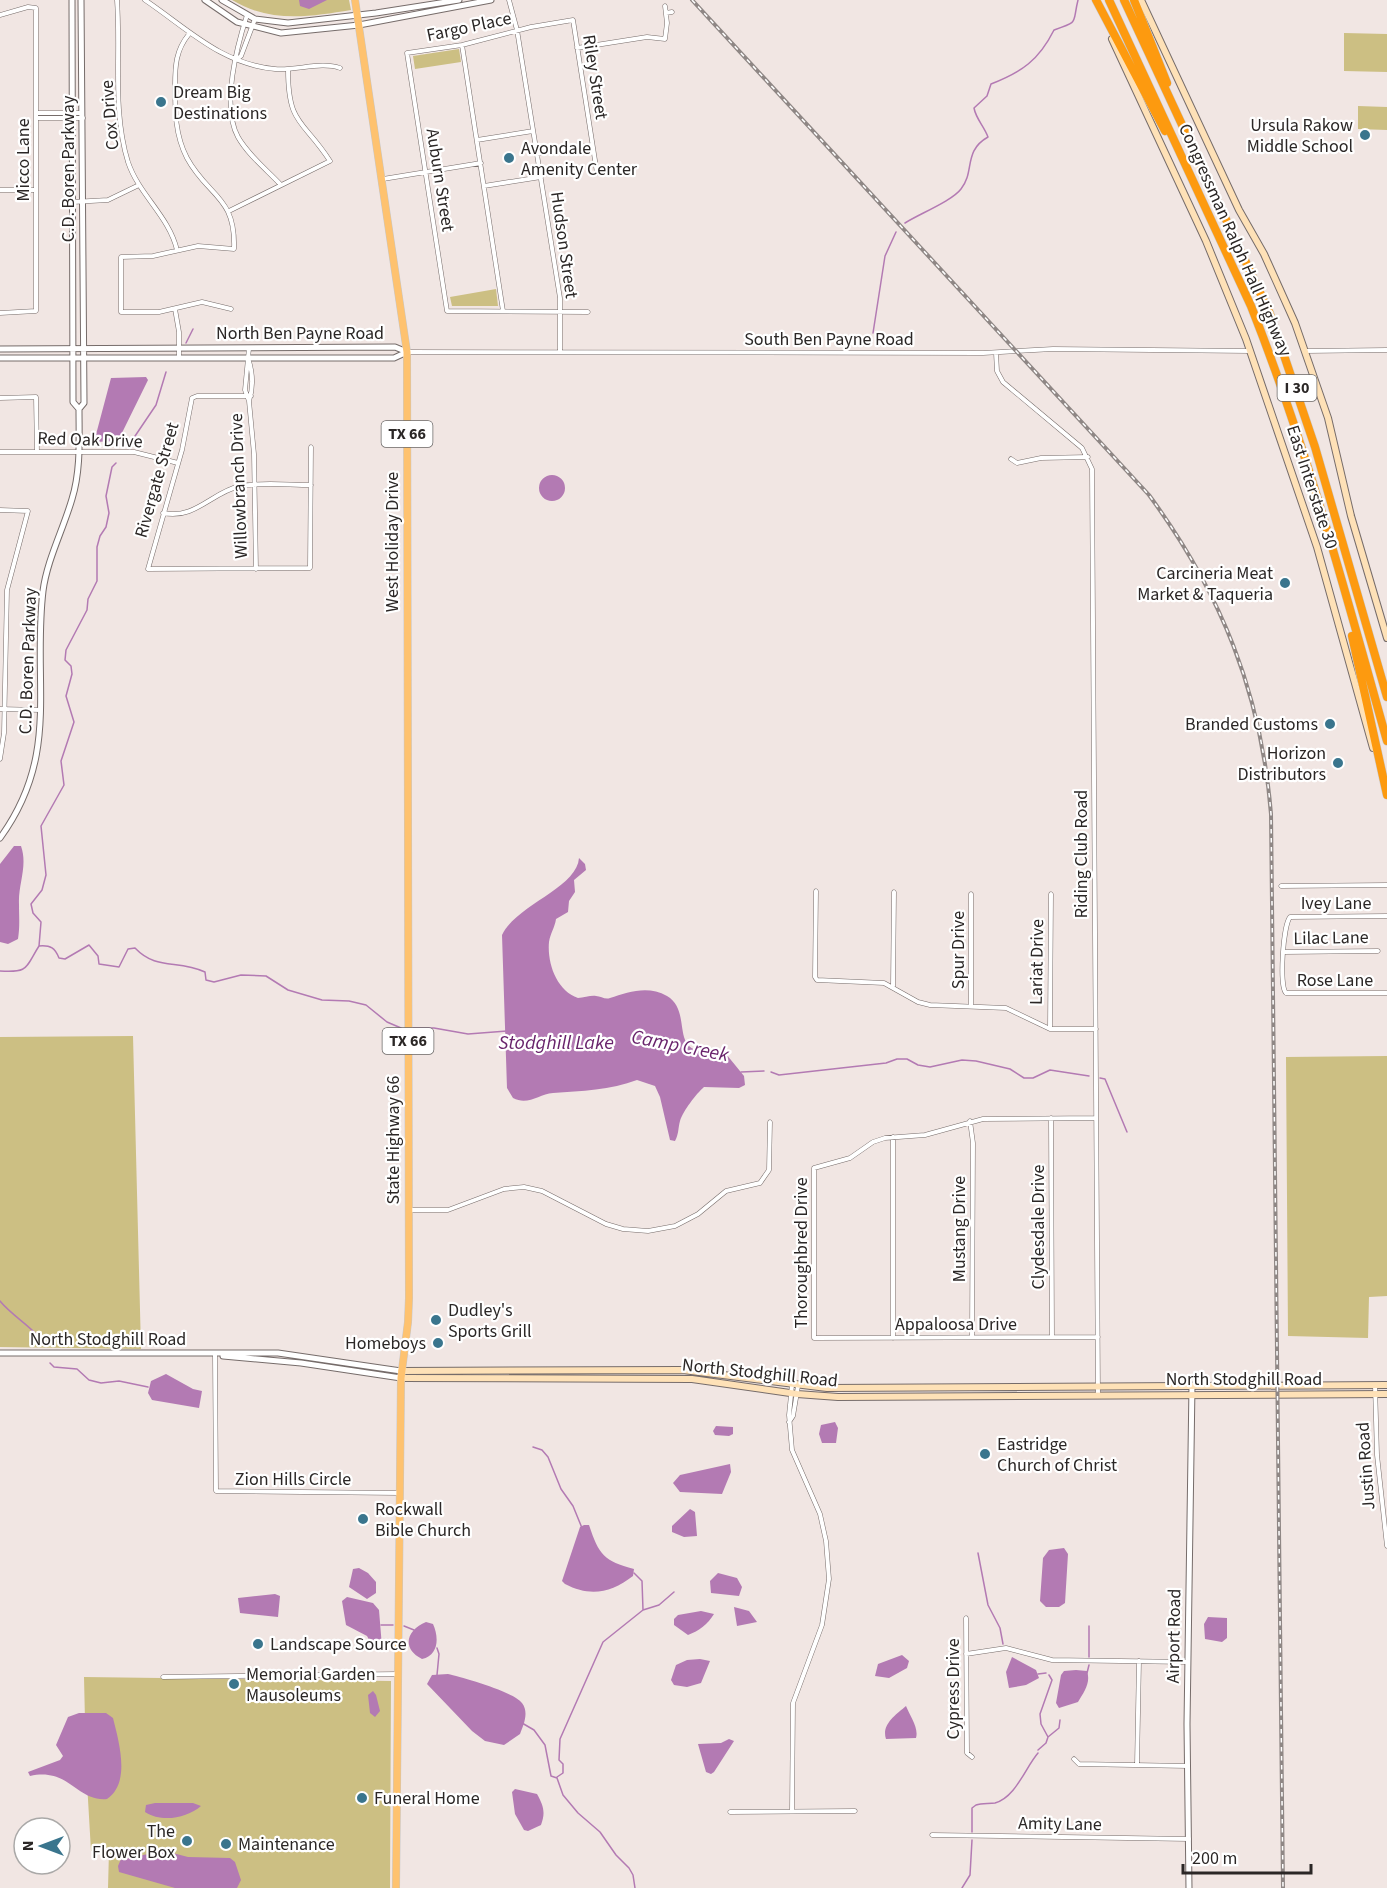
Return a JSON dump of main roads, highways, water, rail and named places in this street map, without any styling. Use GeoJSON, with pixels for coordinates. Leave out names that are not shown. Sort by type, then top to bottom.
{"type":"FeatureCollection","features":[{"type":"Feature","properties":{"kind":"highway"},"geometry":{"type":"LineString","coordinates":[[1095,0],[1230,260]]}},
{"type":"Feature","properties":{"kind":"highway","name":"Congressman Ralph Hall Highway"},"geometry":{"type":"LineString","coordinates":[[1109,0],[1251,306],[1282,387],[1351,613],[1387,741]]}},
{"type":"Feature","properties":{"kind":"highway","name":"Congressman Ralph Hall Highway"},"geometry":{"type":"LineString","coordinates":[[1124,0],[1270,314],[1290,369],[1387,697]]}},
{"type":"Feature","properties":{"kind":"highway"},"geometry":{"type":"LineString","coordinates":[[1134,0],[1181,122]]}},
{"type":"Feature","properties":{"kind":"highway"},"geometry":{"type":"LineString","coordinates":[[1351,613],[1351,628],[1387,795]]}},
{"type":"Feature","properties":{"kind":"highway"},"geometry":{"type":"LineString","coordinates":[[1378,667],[1387,691]]}},
{"type":"Feature","properties":{"kind":"main road","name":"West Holiday Drive"},"geometry":{"type":"LineString","coordinates":[[355,0],[407,352],[407,872]]}},
{"type":"Feature","properties":{"kind":"main road","name":"East Interstate 30"},"geometry":{"type":"LineString","coordinates":[[1095,0],[1206,241],[1250,351],[1317,547],[1387,795]]}},
{"type":"Feature","properties":{"kind":"main road","name":"East Interstate 30"},"geometry":{"type":"LineString","coordinates":[[1141,0],[1239,210],[1271,267],[1306,351],[1328,418],[1351,516],[1387,638]]}},
{"type":"Feature","properties":{"kind":"main road","name":"State Highway 66"},"geometry":{"type":"LineString","coordinates":[[401,1375],[408,1322],[407,872]]}},
{"type":"Feature","properties":{"kind":"main road","name":"North Stodghill Road"},"geometry":{"type":"LineString","coordinates":[[401,1375],[683,1370],[795,1385],[1098,1387],[1387,1385]]}},
{"type":"Feature","properties":{"kind":"main road","name":"North Stodghill Road"},"geometry":{"type":"LineString","coordinates":[[401,1375],[692,1379],[794,1394],[838,1397],[1387,1394]]}},
{"type":"Feature","properties":{"kind":"main road","name":"TX 66"},"geometry":{"type":"LineString","coordinates":[[396,1888],[401,1375]]}},
{"type":"Feature","properties":{"kind":"water"},"geometry":{"type":"Polygon","coordinates":[[[299,0],[327,0],[309,9],[300,6],[299,0]]]}},
{"type":"Feature","properties":{"kind":"water"},"geometry":{"type":"Polygon","coordinates":[[[146,377],[148,380],[118,441],[94,442],[111,378],[146,377]]]}},
{"type":"Feature","properties":{"kind":"water"},"geometry":{"type":"Polygon","coordinates":[[[552,475],[561,479],[565,488],[561,497],[552,501],[543,497],[539,488],[543,479],[552,475]]]}},
{"type":"Feature","properties":{"kind":"water"},"geometry":{"type":"Polygon","coordinates":[[[14,846],[21,846],[24,861],[19,897],[18,939],[8,944],[0,942],[0,864],[14,846]]]}},
{"type":"Feature","properties":{"kind":"water","name":"Stodghill Lake"},"geometry":{"type":"Polygon","coordinates":[[[579,858],[585,864],[586,870],[574,880],[575,892],[569,901],[568,912],[556,919],[549,942],[552,968],[559,983],[578,998],[594,996],[608,998],[645,990],[667,996],[680,1013],[686,1042],[693,1049],[704,1051],[722,1049],[744,1076],[745,1085],[739,1088],[704,1087],[684,1112],[675,1141],[670,1140],[660,1097],[655,1086],[637,1080],[606,1088],[548,1094],[524,1101],[513,1098],[507,1088],[502,935],[509,924],[568,878],[576,869],[579,858]]]}},
{"type":"Feature","properties":{"kind":"water"},"geometry":{"type":"Polygon","coordinates":[[[166,1374],[193,1389],[202,1391],[199,1408],[152,1400],[148,1393],[151,1381],[166,1374]]]}},
{"type":"Feature","properties":{"kind":"water"},"geometry":{"type":"Polygon","coordinates":[[[835,1422],[838,1428],[836,1443],[822,1443],[819,1434],[821,1425],[835,1422]]]}},
{"type":"Feature","properties":{"kind":"water"},"geometry":{"type":"Polygon","coordinates":[[[716,1426],[733,1427],[733,1434],[715,1435],[713,1431],[716,1426]]]}},
{"type":"Feature","properties":{"kind":"water"},"geometry":{"type":"Polygon","coordinates":[[[730,1464],[731,1472],[722,1494],[680,1492],[673,1483],[680,1475],[730,1464]]]}},
{"type":"Feature","properties":{"kind":"water"},"geometry":{"type":"Polygon","coordinates":[[[690,1509],[695,1512],[697,1536],[684,1537],[672,1532],[672,1526],[690,1509]]]}},
{"type":"Feature","properties":{"kind":"water"},"geometry":{"type":"Polygon","coordinates":[[[589,1525],[604,1555],[616,1563],[634,1569],[633,1576],[617,1586],[592,1592],[574,1588],[562,1581],[580,1527],[589,1525]]]}},
{"type":"Feature","properties":{"kind":"water"},"geometry":{"type":"Polygon","coordinates":[[[1064,1548],[1068,1554],[1065,1603],[1059,1607],[1046,1607],[1040,1601],[1043,1558],[1049,1550],[1064,1548]]]}},
{"type":"Feature","properties":{"kind":"water"},"geometry":{"type":"Polygon","coordinates":[[[359,1568],[368,1573],[376,1582],[376,1593],[367,1599],[349,1587],[353,1569],[359,1568]]]}},
{"type":"Feature","properties":{"kind":"water"},"geometry":{"type":"Polygon","coordinates":[[[718,1573],[737,1578],[742,1587],[739,1596],[711,1593],[710,1581],[718,1573]]]}},
{"type":"Feature","properties":{"kind":"water"},"geometry":{"type":"Polygon","coordinates":[[[275,1594],[280,1596],[278,1617],[240,1613],[238,1598],[275,1594]]]}},
{"type":"Feature","properties":{"kind":"water"},"geometry":{"type":"Polygon","coordinates":[[[347,1597],[373,1603],[379,1610],[382,1647],[373,1647],[367,1636],[346,1625],[342,1601],[347,1597]]]}},
{"type":"Feature","properties":{"kind":"water"},"geometry":{"type":"Polygon","coordinates":[[[734,1607],[749,1611],[757,1622],[737,1626],[734,1607]]]}},
{"type":"Feature","properties":{"kind":"water"},"geometry":{"type":"Polygon","coordinates":[[[701,1611],[714,1614],[696,1631],[688,1635],[674,1625],[674,1619],[678,1615],[701,1611]]]}},
{"type":"Feature","properties":{"kind":"water"},"geometry":{"type":"Polygon","coordinates":[[[1208,1617],[1227,1618],[1227,1638],[1222,1642],[1205,1639],[1204,1624],[1208,1617]]]}},
{"type":"Feature","properties":{"kind":"water"},"geometry":{"type":"Polygon","coordinates":[[[426,1622],[433,1624],[437,1640],[432,1654],[422,1659],[411,1650],[409,1639],[415,1629],[426,1622]]]}},
{"type":"Feature","properties":{"kind":"water"},"geometry":{"type":"Polygon","coordinates":[[[902,1655],[909,1661],[907,1668],[889,1678],[875,1676],[878,1664],[902,1655]]]}},
{"type":"Feature","properties":{"kind":"water"},"geometry":{"type":"Polygon","coordinates":[[[1012,1657],[1036,1670],[1039,1678],[1026,1685],[1009,1688],[1006,1672],[1012,1657]]]}},
{"type":"Feature","properties":{"kind":"water"},"geometry":{"type":"Polygon","coordinates":[[[687,1660],[710,1661],[701,1683],[687,1687],[674,1685],[671,1680],[676,1665],[687,1660]]]}},
{"type":"Feature","properties":{"kind":"water"},"geometry":{"type":"Polygon","coordinates":[[[1064,1671],[1087,1671],[1086,1687],[1078,1702],[1059,1708],[1056,1703],[1061,1675],[1064,1671]]]}},
{"type":"Feature","properties":{"kind":"water"},"geometry":{"type":"Polygon","coordinates":[[[448,1674],[509,1694],[522,1703],[525,1718],[520,1734],[504,1745],[485,1741],[472,1731],[427,1684],[432,1675],[448,1674]]]}},
{"type":"Feature","properties":{"kind":"water"},"geometry":{"type":"Polygon","coordinates":[[[373,1691],[380,1711],[375,1717],[370,1713],[368,1695],[373,1691]]]}},
{"type":"Feature","properties":{"kind":"water"},"geometry":{"type":"Polygon","coordinates":[[[906,1706],[915,1726],[916,1738],[886,1739],[888,1724],[906,1706]]]}},
{"type":"Feature","properties":{"kind":"water"},"geometry":{"type":"Polygon","coordinates":[[[79,1713],[106,1713],[113,1718],[120,1750],[121,1773],[119,1783],[107,1799],[97,1799],[54,1776],[30,1776],[28,1772],[60,1760],[63,1756],[56,1745],[68,1717],[79,1713]]]}},
{"type":"Feature","properties":{"kind":"water"},"geometry":{"type":"Polygon","coordinates":[[[729,1739],[734,1741],[714,1772],[711,1774],[706,1772],[698,1744],[721,1743],[729,1739]]]}},
{"type":"Feature","properties":{"kind":"water"},"geometry":{"type":"Polygon","coordinates":[[[515,1789],[537,1794],[543,1809],[541,1825],[528,1831],[524,1830],[515,1814],[512,1792],[515,1789]]]}},
{"type":"Feature","properties":{"kind":"water"},"geometry":{"type":"Polygon","coordinates":[[[193,1803],[201,1806],[189,1814],[166,1818],[145,1812],[146,1805],[193,1803]]]}},
{"type":"Feature","properties":{"kind":"water"},"geometry":{"type":"Polygon","coordinates":[[[165,1851],[188,1857],[230,1858],[235,1862],[241,1880],[237,1888],[175,1888],[119,1872],[118,1866],[121,1859],[165,1851]]]}},
{"type":"Feature","properties":{"kind":"waterway"},"geometry":{"type":"LineString","coordinates":[[905,223],[943,203],[961,189],[968,176],[975,149],[988,137],[974,108],[987,96],[991,84],[1021,70],[1036,57],[1054,30],[1074,21],[1078,0]]}},
{"type":"Feature","properties":{"kind":"waterway"},"geometry":{"type":"LineString","coordinates":[[873,333],[885,256],[896,232]]}},
{"type":"Feature","properties":{"kind":"waterway"},"geometry":{"type":"LineString","coordinates":[[186,343],[193,329]]}},
{"type":"Feature","properties":{"kind":"waterway"},"geometry":{"type":"LineString","coordinates":[[131,442],[156,405],[166,372]]}},
{"type":"Feature","properties":{"kind":"waterway"},"geometry":{"type":"LineString","coordinates":[[39,946],[41,922],[33,913],[31,904],[42,890],[46,875],[41,826],[64,785],[61,761],[74,722],[66,696],[72,674],[71,666],[65,660],[66,650],[87,610],[88,599],[97,581],[97,547],[106,527],[109,513],[106,496],[112,467],[116,463]]}},
{"type":"Feature","properties":{"kind":"waterway","name":"Camp Creek"},"geometry":{"type":"LineString","coordinates":[[0,971],[16,971],[25,968],[39,946],[52,948],[59,958],[65,959],[89,945],[98,956],[99,964],[119,967],[128,949],[135,948],[151,960],[205,972],[206,980],[214,982],[241,975],[266,976],[288,990],[322,1000],[349,1001],[366,1005],[387,1022],[401,1028]]}},
{"type":"Feature","properties":{"kind":"waterway","name":"Camp Creek"},"geometry":{"type":"LineString","coordinates":[[413,1028],[434,1028],[468,1034],[507,1031]]}},
{"type":"Feature","properties":{"kind":"waterway","name":"Camp Creek"},"geometry":{"type":"LineString","coordinates":[[771,1072],[779,1075],[907,1059],[918,1065],[930,1067],[962,1060],[976,1061],[1010,1069],[1024,1078],[1033,1078],[1050,1070],[1089,1076]]}},
{"type":"Feature","properties":{"kind":"waterway","name":"Camp Creek"},"geometry":{"type":"LineString","coordinates":[[741,1072],[764,1071]]}},
{"type":"Feature","properties":{"kind":"waterway","name":"Camp Creek"},"geometry":{"type":"LineString","coordinates":[[1100,1078],[1105,1079],[1127,1132]]}},
{"type":"Feature","properties":{"kind":"waterway"},"geometry":{"type":"LineString","coordinates":[[0,1301],[35,1333],[44,1345]]}},
{"type":"Feature","properties":{"kind":"waterway"},"geometry":{"type":"LineString","coordinates":[[50,1363],[54,1367],[77,1369],[89,1380],[101,1383],[119,1381],[148,1387]]}},
{"type":"Feature","properties":{"kind":"waterway"},"geometry":{"type":"LineString","coordinates":[[533,1447],[542,1450],[548,1457],[561,1489],[573,1506],[582,1528]]}},
{"type":"Feature","properties":{"kind":"waterway"},"geometry":{"type":"LineString","coordinates":[[978,1553],[988,1605],[1000,1628],[1003,1644]]}},
{"type":"Feature","properties":{"kind":"waterway"},"geometry":{"type":"LineString","coordinates":[[634,1573],[642,1581],[643,1610]]}},
{"type":"Feature","properties":{"kind":"waterway"},"geometry":{"type":"LineString","coordinates":[[557,1777],[563,1773],[563,1764],[559,1760],[560,1739],[603,1642],[643,1610],[659,1605],[674,1592]]}},
{"type":"Feature","properties":{"kind":"waterway"},"geometry":{"type":"LineString","coordinates":[[381,1625],[393,1625]]}},
{"type":"Feature","properties":{"kind":"waterway"},"geometry":{"type":"LineString","coordinates":[[404,1626],[414,1630]]}},
{"type":"Feature","properties":{"kind":"waterway"},"geometry":{"type":"LineString","coordinates":[[1089,1626],[1089,1657]]}},
{"type":"Feature","properties":{"kind":"waterway"},"geometry":{"type":"LineString","coordinates":[[437,1648],[439,1654],[437,1675]]}},
{"type":"Feature","properties":{"kind":"waterway"},"geometry":{"type":"LineString","coordinates":[[1087,1673],[1089,1665]]}},
{"type":"Feature","properties":{"kind":"waterway"},"geometry":{"type":"LineString","coordinates":[[1038,1674],[1046,1673]]}},
{"type":"Feature","properties":{"kind":"waterway"},"geometry":{"type":"LineString","coordinates":[[1038,1750],[1046,1743],[1048,1737],[1041,1724],[1040,1714],[1052,1680],[1049,1675]]}},
{"type":"Feature","properties":{"kind":"waterway"},"geometry":{"type":"LineString","coordinates":[[1048,1737],[1059,1728],[1060,1720]]}},
{"type":"Feature","properties":{"kind":"waterway"},"geometry":{"type":"LineString","coordinates":[[522,1723],[534,1730],[545,1745],[551,1776],[557,1778],[563,1795],[578,1813],[600,1832],[616,1855],[629,1868],[633,1875],[635,1888]]}},
{"type":"Feature","properties":{"kind":"waterway"},"geometry":{"type":"LineString","coordinates":[[972,1832],[972,1808],[978,1804],[995,1803],[1009,1795],[1038,1753]]}},
{"type":"Feature","properties":{"kind":"waterway"},"geometry":{"type":"LineString","coordinates":[[962,1888],[970,1875],[972,1840]]}},
{"type":"Feature","properties":{"kind":"railway"},"geometry":{"type":"LineString","coordinates":[[692,0],[1149,495],[1175,532],[1217,607],[1247,685],[1258,726],[1271,814],[1283,1888]]}},
{"type":"Feature","properties":{"kind":"place","name":"Dream Big Destinations"},"geometry":{"type":"Point","coordinates":[161,102]}},
{"type":"Feature","properties":{"kind":"place","name":"Ursula Rakow Middle School"},"geometry":{"type":"Point","coordinates":[1365,135]}},
{"type":"Feature","properties":{"kind":"place","name":"Avondale Amenity Center"},"geometry":{"type":"Point","coordinates":[509,158]}},
{"type":"Feature","properties":{"kind":"place","name":"Carcineria Meat Market & Taqueria"},"geometry":{"type":"Point","coordinates":[1285,583]}},
{"type":"Feature","properties":{"kind":"place","name":"Branded Customs"},"geometry":{"type":"Point","coordinates":[1330,724]}},
{"type":"Feature","properties":{"kind":"place","name":"Horizon Distributors"},"geometry":{"type":"Point","coordinates":[1338,763]}},
{"type":"Feature","properties":{"kind":"place","name":"Dudley's Sports Grill"},"geometry":{"type":"Point","coordinates":[436,1320]}},
{"type":"Feature","properties":{"kind":"place","name":"Homeboys"},"geometry":{"type":"Point","coordinates":[438,1343]}},
{"type":"Feature","properties":{"kind":"place","name":"Eastridge Church of Christ"},"geometry":{"type":"Point","coordinates":[985,1454]}},
{"type":"Feature","properties":{"kind":"place","name":"Rockwall Bible Church"},"geometry":{"type":"Point","coordinates":[363,1519]}},
{"type":"Feature","properties":{"kind":"place","name":"Landscape Source"},"geometry":{"type":"Point","coordinates":[258,1644]}},
{"type":"Feature","properties":{"kind":"place","name":"Memorial Garden Mausoleums"},"geometry":{"type":"Point","coordinates":[234,1684]}},
{"type":"Feature","properties":{"kind":"place","name":"Funeral Home"},"geometry":{"type":"Point","coordinates":[362,1798]}},
{"type":"Feature","properties":{"kind":"place","name":"The Flower Box"},"geometry":{"type":"Point","coordinates":[187,1841]}},
{"type":"Feature","properties":{"kind":"place","name":"Maintenance"},"geometry":{"type":"Point","coordinates":[226,1844]}}]}
